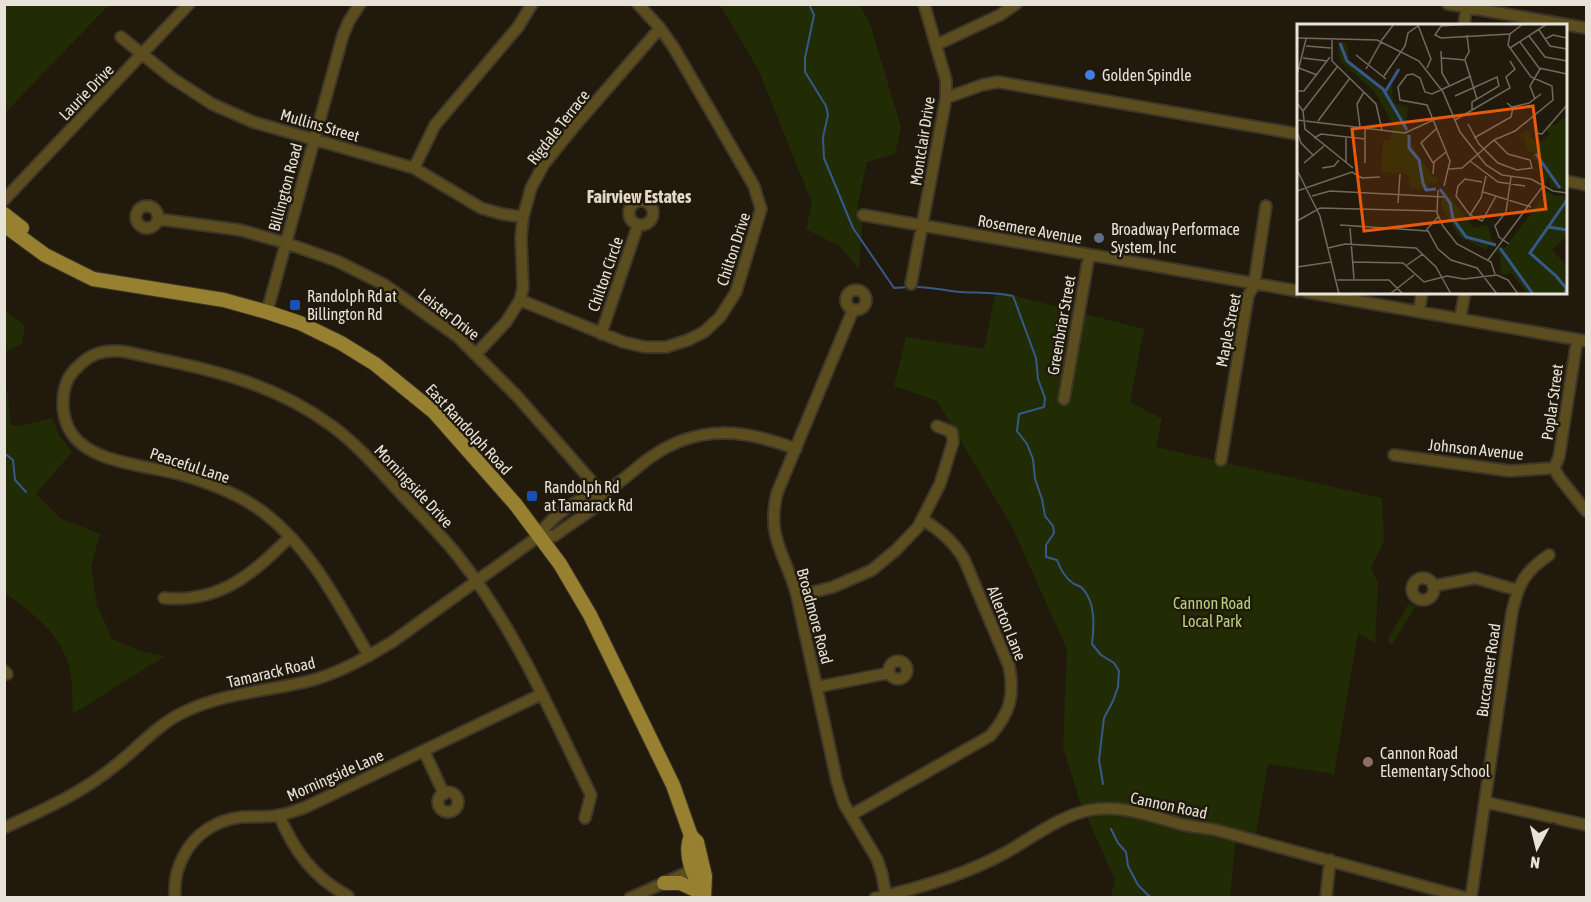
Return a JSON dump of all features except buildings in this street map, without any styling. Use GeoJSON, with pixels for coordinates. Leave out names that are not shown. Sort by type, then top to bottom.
{"type":"FeatureCollection","features":[{"type":"Feature","properties":{"kind":"main road","name":"East Randolph Road"},"geometry":{"type":"LineString","coordinates":[[4,214],[37,239],[98,271],[111,281]]}},
{"type":"Feature","properties":{"kind":"main road","name":"East Randolph Road"},"geometry":{"type":"LineString","coordinates":[[4,225],[61,264],[93,279],[224,300],[300,323],[341,343],[375,364],[434,412],[516,505],[560,564],[590,615],[673,785],[691,836],[697,843],[705,876],[704,896]]}},
{"type":"Feature","properties":{"kind":"main road","name":"East Randolph Road"},"geometry":{"type":"LineString","coordinates":[[691,836],[687,845],[693,870],[704,896]]}},
{"type":"Feature","properties":{"kind":"main road"},"geometry":{"type":"LineString","coordinates":[[664,883],[680,883],[704,896]]}},
{"type":"Feature","properties":{"kind":"street","name":"Laurie Drive"},"geometry":{"type":"LineString","coordinates":[[4,200],[189,4]]}},
{"type":"Feature","properties":{"kind":"street","name":"Billington Road"},"geometry":{"type":"LineString","coordinates":[[267,312],[343,35],[360,4]]}},
{"type":"Feature","properties":{"kind":"street"},"geometry":{"type":"LineString","coordinates":[[414,168],[435,126],[518,27],[532,4]]}},
{"type":"Feature","properties":{"kind":"street","name":"Chilton Drive"},"geometry":{"type":"LineString","coordinates":[[520,300],[623,342],[645,347],[666,347],[704,332],[720,317],[736,292],[761,209],[754,186],[674,48],[660,28],[638,4]]}},
{"type":"Feature","properties":{"kind":"street","name":"Montclair Drive"},"geometry":{"type":"LineString","coordinates":[[911,284],[946,98],[946,80],[924,4]]}},
{"type":"Feature","properties":{"kind":"street"},"geometry":{"type":"LineString","coordinates":[[936,45],[1000,15],[1016,4]]}},
{"type":"Feature","properties":{"kind":"street"},"geometry":{"type":"LineString","coordinates":[[1448,4],[1563,24]]}},
{"type":"Feature","properties":{"kind":"street"},"geometry":{"type":"LineString","coordinates":[[1464,24],[1466,8]]}},
{"type":"Feature","properties":{"kind":"street"},"geometry":{"type":"LineString","coordinates":[[1567,25],[1587,28]]}},
{"type":"Feature","properties":{"kind":"street","name":"Rigdale Terrace"},"geometry":{"type":"LineString","coordinates":[[476,354],[506,322],[520,300],[523,288],[521,238],[523,217],[531,188],[544,164],[660,28]]}},
{"type":"Feature","properties":{"kind":"street","name":"Mullins Street"},"geometry":{"type":"LineString","coordinates":[[121,37],[172,78],[212,104],[253,122],[414,168],[481,208],[523,217]]}},
{"type":"Feature","properties":{"kind":"street"},"geometry":{"type":"LineString","coordinates":[[946,98],[982,85],[998,82],[1297,134]]}},
{"type":"Feature","properties":{"kind":"street"},"geometry":{"type":"LineString","coordinates":[[1567,181],[1587,185]]}},
{"type":"Feature","properties":{"kind":"street","name":"Maple Street"},"geometry":{"type":"LineString","coordinates":[[1221,460],[1248,296],[1254,285],[1266,206]]}},
{"type":"Feature","properties":{"kind":"street","name":"Rosemere Avenue"},"geometry":{"type":"LineString","coordinates":[[863,215],[1297,291]]}},
{"type":"Feature","properties":{"kind":"street","name":"Leister Drive"},"geometry":{"type":"LineString","coordinates":[[158,219],[240,230],[286,243],[337,261],[385,285],[438,321],[476,354],[516,395],[602,493]]}},
{"type":"Feature","properties":{"kind":"street","name":"Chilton Circle"},"geometry":{"type":"LineString","coordinates":[[601,334],[638,225]]}},
{"type":"Feature","properties":{"kind":"street","name":"Greenbriar Street"},"geometry":{"type":"LineString","coordinates":[[1064,399],[1089,255]]}},
{"type":"Feature","properties":{"kind":"street"},"geometry":{"type":"LineString","coordinates":[[1332,294],[1419,312],[1582,340]]}},
{"type":"Feature","properties":{"kind":"street"},"geometry":{"type":"LineString","coordinates":[[1419,312],[1422,294]]}},
{"type":"Feature","properties":{"kind":"street"},"geometry":{"type":"LineString","coordinates":[[1460,319],[1465,294]]}},
{"type":"Feature","properties":{"kind":"street","name":"Broadmore Road"},"geometry":{"type":"LineString","coordinates":[[853,310],[777,493],[773,521],[776,543],[794,582],[837,782],[851,815],[877,859],[882,874],[882,897]]}},
{"type":"Feature","properties":{"kind":"street","name":"Poplar Street"},"geometry":{"type":"LineString","coordinates":[[1554,468],[1559,457],[1582,340]]}},
{"type":"Feature","properties":{"kind":"street","name":"Morningside Drive"},"geometry":{"type":"LineString","coordinates":[[74,370],[94,354],[117,350],[208,369],[250,381],[291,400],[331,426],[364,453],[456,554],[510,633],[591,795],[585,818]]}},
{"type":"Feature","properties":{"kind":"street","name":"Peaceful Lane"},"geometry":{"type":"LineString","coordinates":[[74,370],[66,383],[62,404],[64,419],[70,432],[80,444],[96,454],[181,474],[223,488],[263,512],[290,537],[320,573],[369,656]]}},
{"type":"Feature","properties":{"kind":"street"},"geometry":{"type":"LineString","coordinates":[[797,596],[833,587],[872,570],[918,527],[940,484],[953,442],[952,432],[937,426]]}},
{"type":"Feature","properties":{"kind":"street","name":"Tamarack Road"},"geometry":{"type":"LineString","coordinates":[[4,828],[62,801],[92,783],[156,729],[184,712],[218,699],[314,679],[369,656],[392,642],[539,536],[554,536],[594,508],[602,493],[652,456],[676,443],[706,434],[728,432],[770,439],[796,449]]}},
{"type":"Feature","properties":{"kind":"street","name":"Johnson Avenue"},"geometry":{"type":"LineString","coordinates":[[1394,455],[1510,471],[1554,468]]}},
{"type":"Feature","properties":{"kind":"street"},"geometry":{"type":"LineString","coordinates":[[1554,468],[1587,511]]}},
{"type":"Feature","properties":{"kind":"street","name":"Allerton Lane"},"geometry":{"type":"LineString","coordinates":[[851,815],[990,736],[1002,723],[1011,702],[1012,681],[1009,666],[964,559],[955,544],[941,531],[922,519]]}},
{"type":"Feature","properties":{"kind":"street"},"geometry":{"type":"LineString","coordinates":[[164,598],[194,597],[232,585],[256,571],[290,537]]}},
{"type":"Feature","properties":{"kind":"street"},"geometry":{"type":"LineString","coordinates":[[1433,586],[1475,578],[1517,590],[1524,575],[1549,555]]}},
{"type":"Feature","properties":{"kind":"street","name":"Buccaneer Road"},"geometry":{"type":"LineString","coordinates":[[1469,897],[1517,590]]}},
{"type":"Feature","properties":{"kind":"street"},"geometry":{"type":"LineString","coordinates":[[817,687],[889,673]]}},
{"type":"Feature","properties":{"kind":"street","name":"Morningside Lane"},"geometry":{"type":"LineString","coordinates":[[175,897],[174,888],[178,867],[188,847],[202,832],[218,823],[240,817],[279,815],[306,807],[542,694]]}},
{"type":"Feature","properties":{"kind":"street"},"geometry":{"type":"LineString","coordinates":[[424,751],[444,794]]}},
{"type":"Feature","properties":{"kind":"street"},"geometry":{"type":"LineString","coordinates":[[1485,802],[1587,825]]}},
{"type":"Feature","properties":{"kind":"street","name":"Cannon Road"},"geometry":{"type":"LineString","coordinates":[[882,897],[936,884],[970,871],[1056,823],[1089,810],[1106,809],[1135,811],[1187,826],[1216,830],[1469,897]]}},
{"type":"Feature","properties":{"kind":"street"},"geometry":{"type":"LineString","coordinates":[[279,815],[288,837],[303,861],[333,888],[348,896]]}},
{"type":"Feature","properties":{"kind":"street"},"geometry":{"type":"LineString","coordinates":[[1326,897],[1330,860]]}},
{"type":"Feature","properties":{"kind":"street"},"geometry":{"type":"LineString","coordinates":[[630,897],[693,870]]}},
{"type":"Feature","properties":{"kind":"green space"},"geometry":{"type":"Polygon","coordinates":[[[4,5],[109,5],[5,113],[4,113],[4,5]]]}},
{"type":"Feature","properties":{"kind":"green space"},"geometry":{"type":"Polygon","coordinates":[[[720,5],[859,5],[869,21],[901,127],[895,154],[867,162],[857,208],[863,215],[859,270],[841,247],[806,229],[812,203],[759,71],[720,5]]]}},
{"type":"Feature","properties":{"kind":"green space","name":"Cannon Road Local Park"},"geometry":{"type":"Polygon","coordinates":[[[996,291],[1144,329],[1130,402],[1162,419],[1156,447],[1382,498],[1384,541],[1371,568],[1378,583],[1375,643],[1358,633],[1334,774],[1268,764],[1255,839],[1236,835],[1230,897],[1111,897],[1115,879],[1079,799],[1063,747],[1067,649],[1011,525],[937,401],[894,386],[906,337],[984,349],[996,291]]]}},
{"type":"Feature","properties":{"kind":"green space"},"geometry":{"type":"Polygon","coordinates":[[[5,310],[25,326],[22,344],[5,352],[5,310]]]}},
{"type":"Feature","properties":{"kind":"green space"},"geometry":{"type":"Polygon","coordinates":[[[4,387],[8,393],[11,425],[19,426],[53,418],[59,435],[72,452],[36,494],[60,518],[100,534],[91,567],[97,606],[112,639],[140,651],[165,656],[73,714],[71,677],[63,650],[56,638],[38,619],[5,593],[4,387]]]}},
{"type":"Feature","properties":{"kind":"green space"},"geometry":{"type":"Polygon","coordinates":[[[1409,603],[1415,607],[1392,645],[1387,640],[1409,603]]]}},
{"type":"Feature","properties":{"kind":"waterway"},"geometry":{"type":"LineString","coordinates":[[809,4],[814,15],[805,58],[805,72],[826,106],[828,115],[823,137],[824,158],[853,228],[894,288],[908,287]]}},
{"type":"Feature","properties":{"kind":"waterway"},"geometry":{"type":"LineString","coordinates":[[913,287],[1013,296],[1036,358],[1038,379],[1045,398],[1044,407],[1019,414],[1017,431],[1027,444],[1033,459],[1035,479],[1045,516],[1053,526],[1054,533],[1046,545],[1046,557],[1057,560],[1066,576],[1087,594],[1093,615],[1092,644],[1101,655],[1114,663],[1119,671],[1118,687],[1104,718],[1099,760],[1103,784]]}},
{"type":"Feature","properties":{"kind":"waterway"},"geometry":{"type":"LineString","coordinates":[[4,453],[13,460],[15,480],[26,492]]}},
{"type":"Feature","properties":{"kind":"waterway"},"geometry":{"type":"LineString","coordinates":[[1111,829],[1126,852],[1128,866],[1138,885],[1151,898]]}},
{"type":"Feature","properties":{"kind":"place","name":"Golden Spindle"},"geometry":{"type":"Point","coordinates":[1090,75]}},
{"type":"Feature","properties":{"kind":"place","name":"Broadway Performace System, Inc"},"geometry":{"type":"Point","coordinates":[1099,238]}},
{"type":"Feature","properties":{"kind":"place","name":"Randolph Rd at Billington Rd"},"geometry":{"type":"Point","coordinates":[295,305]}},
{"type":"Feature","properties":{"kind":"place","name":"Randolph Rd at Tamarack Rd"},"geometry":{"type":"Point","coordinates":[532,496]}},
{"type":"Feature","properties":{"kind":"place","name":"Cannon Road Elementary School"},"geometry":{"type":"Point","coordinates":[1368,762]}},
{"type":"Feature","properties":{"kind":"district","name":"Fairview Estates"},"geometry":{"type":"Point","coordinates":[639,197]}}]}
